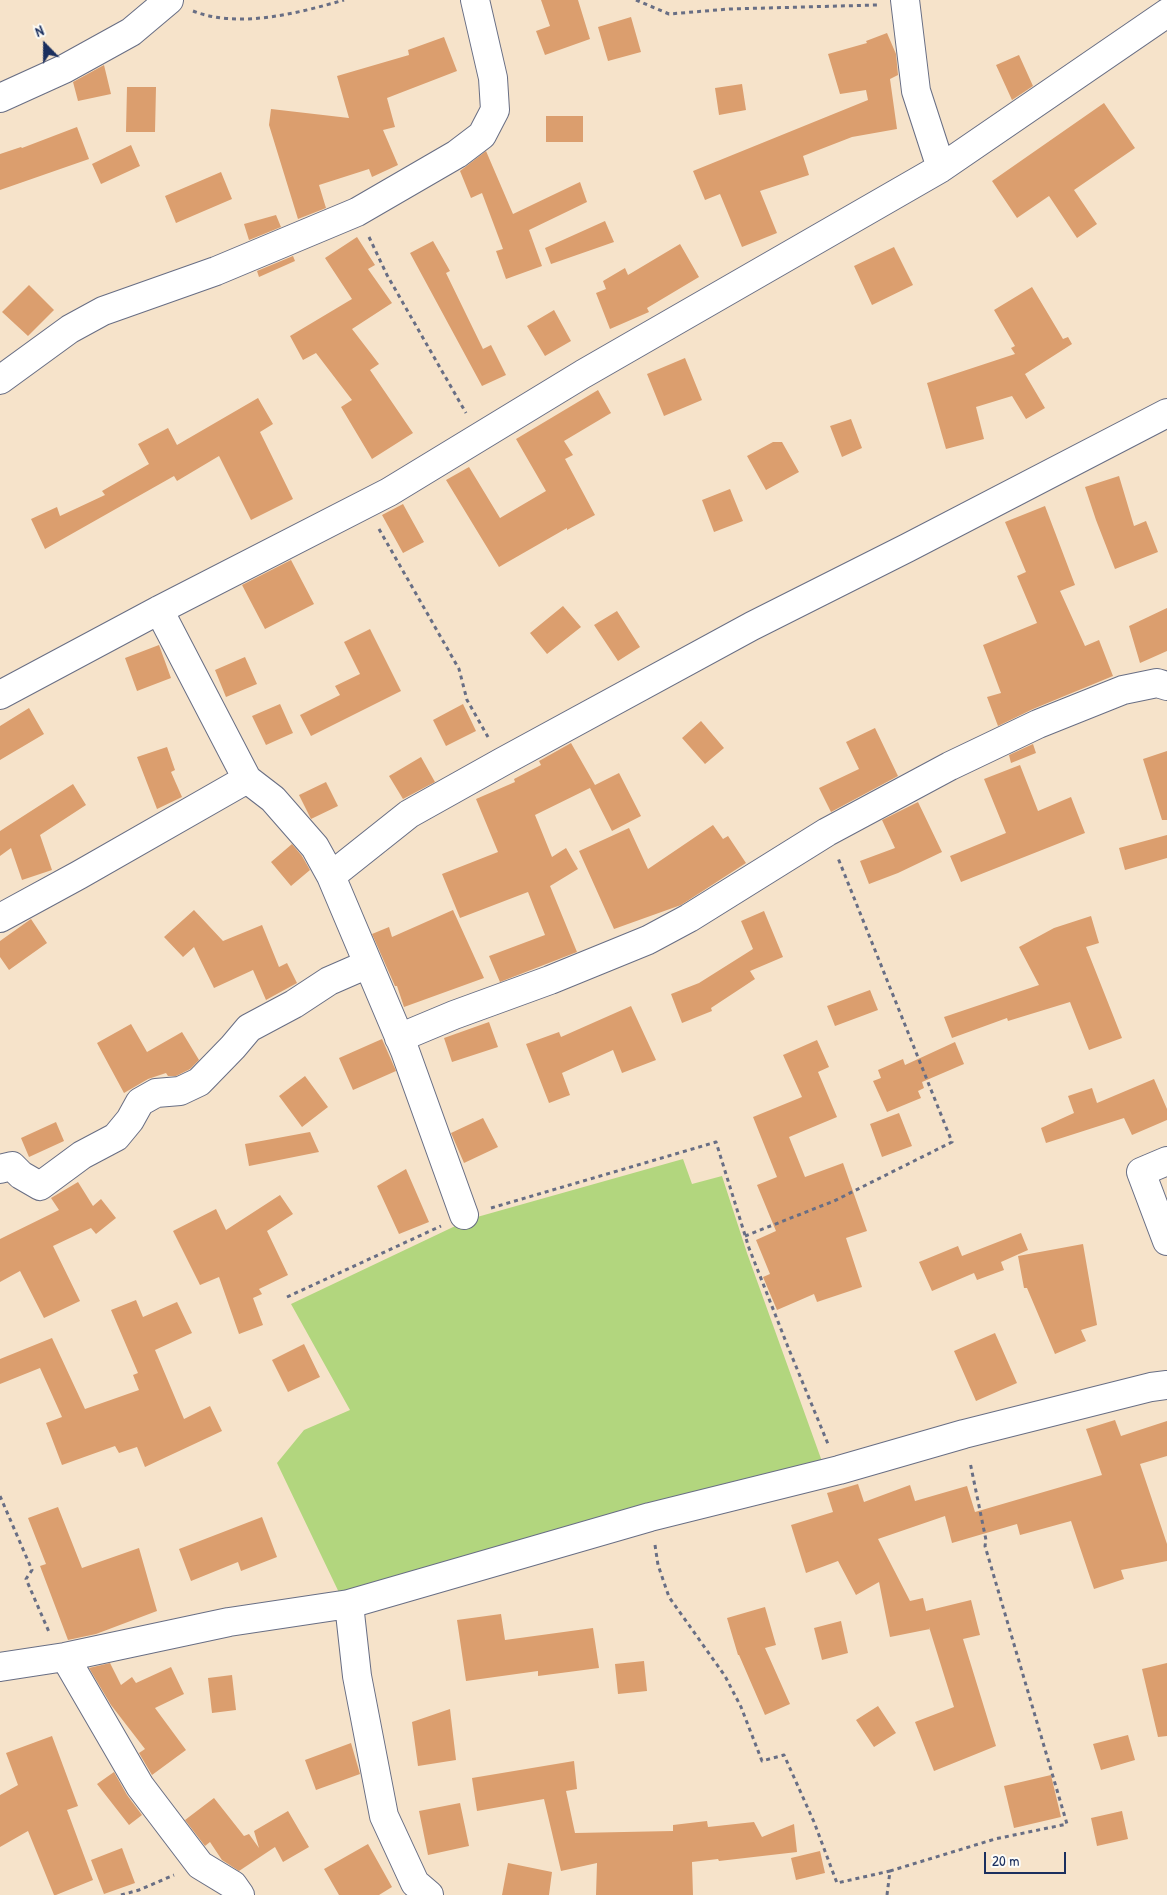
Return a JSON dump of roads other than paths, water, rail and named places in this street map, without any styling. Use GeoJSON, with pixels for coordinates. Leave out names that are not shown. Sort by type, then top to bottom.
{"type":"FeatureCollection","features":[{"type":"Feature","properties":{"kind":"street"},"geometry":{"type":"LineString","coordinates":[[0,98],[64,69],[130,32],[168,0]]}},
{"type":"Feature","properties":{"kind":"street"},"geometry":{"type":"LineString","coordinates":[[0,380],[70,329],[103,311],[216,271],[357,212],[457,154],[482,135],[495,110],[493,78],[475,0]]}},
{"type":"Feature","properties":{"kind":"street"},"geometry":{"type":"LineString","coordinates":[[905,2],[916,91],[941,168]]}},
{"type":"Feature","properties":{"kind":"street"},"geometry":{"type":"LineString","coordinates":[[0,695],[159,610],[389,492],[583,374],[941,168],[1167,13]]}},
{"type":"Feature","properties":{"kind":"street"},"geometry":{"type":"LineString","coordinates":[[331,876],[409,814],[502,762],[752,626],[1167,413]]}},
{"type":"Feature","properties":{"kind":"street"},"geometry":{"type":"LineString","coordinates":[[159,610],[247,779],[273,799],[315,847],[331,876],[399,1038],[464,1216]]}},
{"type":"Feature","properties":{"kind":"street"},"geometry":{"type":"LineString","coordinates":[[399,1038],[648,940],[689,918],[827,832],[950,766],[1038,724],[1123,690],[1157,683],[1167,686]]}},
{"type":"Feature","properties":{"kind":"street"},"geometry":{"type":"LineString","coordinates":[[0,918],[247,779]]}},
{"type":"Feature","properties":{"kind":"street"},"geometry":{"type":"LineString","coordinates":[[0,1169],[12,1166],[21,1175],[40,1186],[82,1155],[116,1137],[130,1120],[140,1102],[156,1094],[180,1091],[199,1082],[248,1028],[294,1004],[329,981],[368,964]]}},
{"type":"Feature","properties":{"kind":"street"},"geometry":{"type":"LineString","coordinates":[[1167,1161],[1141,1172],[1167,1241]]}},
{"type":"Feature","properties":{"kind":"street"},"geometry":{"type":"LineString","coordinates":[[0,1667],[65,1657],[228,1622],[349,1604],[650,1517],[839,1470],[964,1434],[1152,1387],[1167,1385]]}},
{"type":"Feature","properties":{"kind":"street"},"geometry":{"type":"LineString","coordinates":[[349,1604],[357,1676],[384,1816],[416,1884],[429,1895]]}},
{"type":"Feature","properties":{"kind":"street"},"geometry":{"type":"LineString","coordinates":[[65,1657],[140,1786],[200,1865],[233,1885],[240,1895]]}}]}
